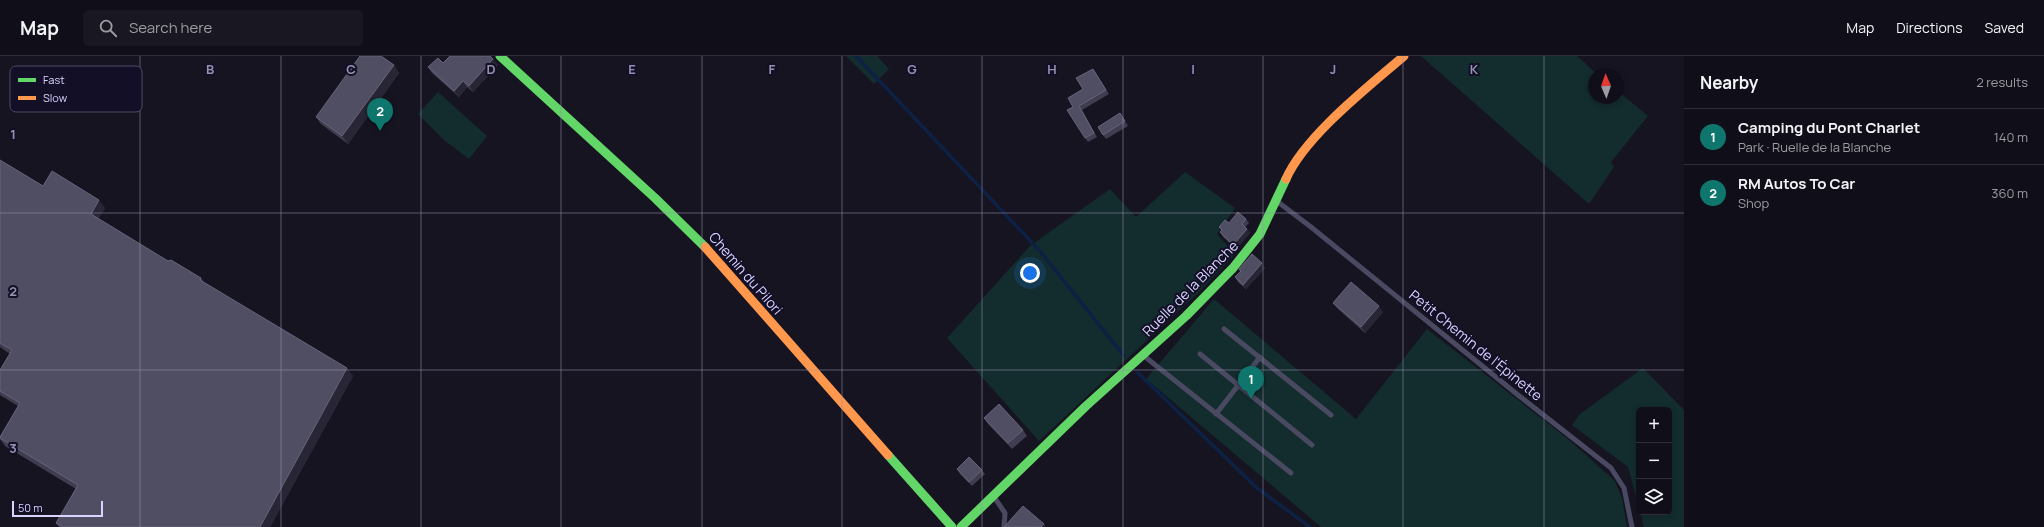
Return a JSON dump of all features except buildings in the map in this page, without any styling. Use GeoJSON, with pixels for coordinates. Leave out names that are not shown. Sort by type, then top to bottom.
{"type":"FeatureCollection","features":[{"type":"Feature","properties":{"kind":"street","name":"Chemin du Pilori"},"geometry":{"type":"LineString","coordinates":[[500,56],[644,187],[698,240],[952,527]]}},
{"type":"Feature","properties":{"kind":"street","name":"Ruelle de la Blanche"},"geometry":{"type":"LineString","coordinates":[[993,496],[1233,268],[1260,234],[1290,171],[1314,139],[1368,87],[1404,56]]}},
{"type":"Feature","properties":{"kind":"street"},"geometry":{"type":"LineString","coordinates":[[961,527],[993,496]]}},
{"type":"Feature","properties":{"kind":"lane","name":"Petit Chemin de l'Épinette"},"geometry":{"type":"LineString","coordinates":[[1277,201],[1607,464],[1622,482],[1626,494],[1632,527]]}},
{"type":"Feature","properties":{"kind":"lane"},"geometry":{"type":"LineString","coordinates":[[1224,329],[1331,415]]}},
{"type":"Feature","properties":{"kind":"lane"},"geometry":{"type":"LineString","coordinates":[[1200,354],[1312,445]]}},
{"type":"Feature","properties":{"kind":"lane"},"geometry":{"type":"LineString","coordinates":[[1143,355],[1291,473]]}},
{"type":"Feature","properties":{"kind":"lane"},"geometry":{"type":"LineString","coordinates":[[1216,414],[1260,357]]}},
{"type":"Feature","properties":{"kind":"lane"},"geometry":{"type":"LineString","coordinates":[[993,496],[1005,513],[1004,527]]}},
{"type":"Feature","properties":{"kind":"green space"},"geometry":{"type":"Polygon","coordinates":[[[846,56],[877,56],[889,69],[874,84],[846,56]]]}},
{"type":"Feature","properties":{"kind":"green space"},"geometry":{"type":"Polygon","coordinates":[[[1421,56],[1577,56],[1590,68],[1588,68],[1588,104],[1624,104],[1624,96],[1648,116],[1611,162],[1614,167],[1589,204],[1421,56]]]}},
{"type":"Feature","properties":{"kind":"green space"},"geometry":{"type":"Polygon","coordinates":[[[438,92],[487,136],[469,159],[444,140],[418,114],[438,92]]]}},
{"type":"Feature","properties":{"kind":"green space"},"geometry":{"type":"Polygon","coordinates":[[[1185,172],[1235,208],[1217,234],[1235,254],[1200,291],[1039,441],[947,338],[1030,246],[1110,189],[1136,217],[1185,172]]]}},
{"type":"Feature","properties":{"kind":"green space"},"geometry":{"type":"Polygon","coordinates":[[[1214,299],[1356,419],[1427,329],[1568,439],[1615,481],[1622,498],[1627,527],[1321,527],[1146,379],[1214,299]]]}},
{"type":"Feature","properties":{"kind":"green space"},"geometry":{"type":"Polygon","coordinates":[[[1643,368],[1684,410],[1684,527],[1644,527],[1641,515],[1672,515],[1672,407],[1636,407],[1636,496],[1628,467],[1572,425],[1580,414],[1643,368]]]}},
{"type":"Feature","properties":{"kind":"waterway"},"geometry":{"type":"LineString","coordinates":[[856,56],[1039,250],[1124,356]]}},
{"type":"Feature","properties":{"kind":"waterway"},"geometry":{"type":"LineString","coordinates":[[1138,373],[1257,488],[1310,527]]}},
{"type":"Feature","properties":{"kind":"traffic: fast"},"geometry":{"type":"LineString","coordinates":[[500,56],[655,198],[705,247]]}},
{"type":"Feature","properties":{"kind":"traffic: fast"},"geometry":{"type":"LineString","coordinates":[[961,527],[1086,406],[1186,316],[1233,268],[1260,234],[1286,179]]}},
{"type":"Feature","properties":{"kind":"traffic: fast"},"geometry":{"type":"LineString","coordinates":[[888,455],[952,527]]}},
{"type":"Feature","properties":{"kind":"traffic: slow"},"geometry":{"type":"LineString","coordinates":[[1286,179],[1307,146],[1322,129],[1356,97],[1404,56]]}},
{"type":"Feature","properties":{"kind":"traffic: slow"},"geometry":{"type":"LineString","coordinates":[[705,247],[888,455]]}},
{"type":"Feature","properties":{"kind":"place","name":"RM Autos To Car"},"geometry":{"type":"Point","coordinates":[380,131]}},
{"type":"Feature","properties":{"kind":"place","name":"Camping du Pont Charlet"},"geometry":{"type":"Point","coordinates":[1251,399]}}]}
